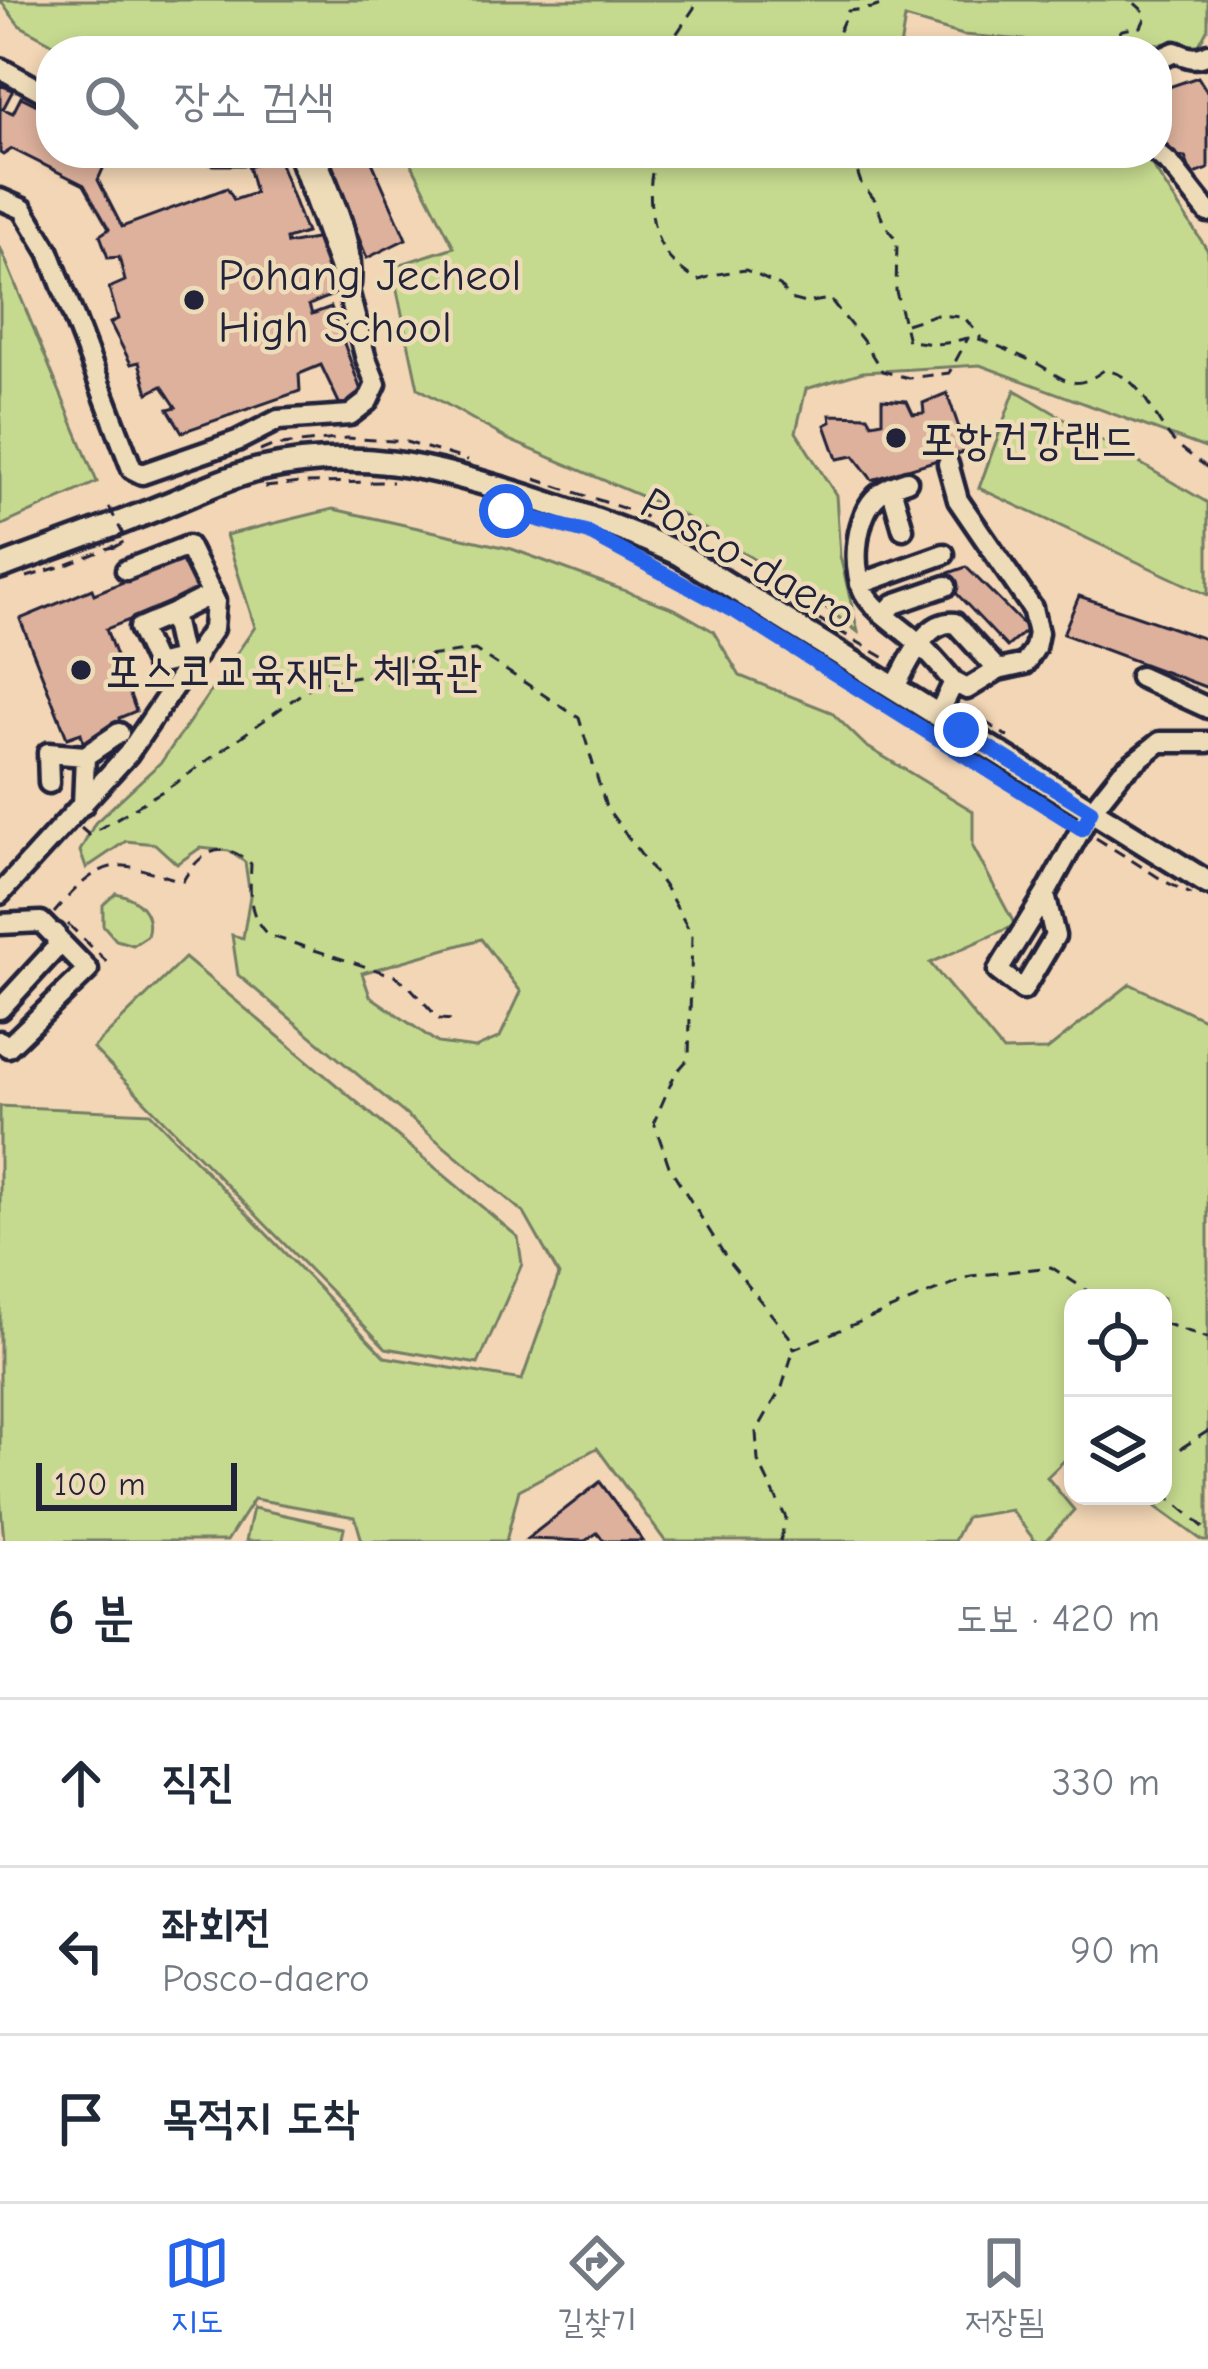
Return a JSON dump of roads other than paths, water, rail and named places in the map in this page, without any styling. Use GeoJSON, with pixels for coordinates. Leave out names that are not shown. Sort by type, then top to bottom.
{"type":"FeatureCollection","features":[{"type":"Feature","properties":{"kind":"main road","name":"Posco-daero"},"geometry":{"type":"LineString","coordinates":[[6,574],[250,472],[332,460],[400,462],[464,476],[599,520],[697,565],[938,715],[1086,820],[1208,883]]}},
{"type":"Feature","properties":{"kind":"street"},"geometry":{"type":"LineString","coordinates":[[1172,53],[1191,58],[1208,54]]}},
{"type":"Feature","properties":{"kind":"street"},"geometry":{"type":"LineString","coordinates":[[0,68],[36,88]]}},
{"type":"Feature","properties":{"kind":"street"},"geometry":{"type":"LineString","coordinates":[[0,199],[23,209],[50,252],[133,470],[142,475],[278,420],[350,416],[368,401],[376,384],[303,168]]}},
{"type":"Feature","properties":{"kind":"street"},"geometry":{"type":"LineString","coordinates":[[320,168],[352,258],[349,294]]}},
{"type":"Feature","properties":{"kind":"street"},"geometry":{"type":"LineString","coordinates":[[1171,168],[1208,212]]}},
{"type":"Feature","properties":{"kind":"street"},"geometry":{"type":"LineString","coordinates":[[903,529],[899,484],[877,495],[860,531],[860,584],[868,599],[967,689],[998,670],[1025,664],[1038,633],[1032,608],[958,500],[948,464]]}},
{"type":"Feature","properties":{"kind":"street"},"geometry":{"type":"LineString","coordinates":[[971,520],[989,506]]}},
{"type":"Feature","properties":{"kind":"street"},"geometry":{"type":"LineString","coordinates":[[0,894],[128,754],[213,629],[215,601],[188,546],[126,570]]}},
{"type":"Feature","properties":{"kind":"street"},"geometry":{"type":"LineString","coordinates":[[860,584],[944,554]]}},
{"type":"Feature","properties":{"kind":"street"},"geometry":{"type":"LineString","coordinates":[[885,614],[894,604],[946,586]]}},
{"type":"Feature","properties":{"kind":"street"},"geometry":{"type":"LineString","coordinates":[[190,657],[156,665],[139,628],[212,594]]}},
{"type":"Feature","properties":{"kind":"street"},"geometry":{"type":"LineString","coordinates":[[172,614],[190,657]]}},
{"type":"Feature","properties":{"kind":"street"},"geometry":{"type":"LineString","coordinates":[[894,688],[929,632],[944,622],[955,623],[998,670]]}},
{"type":"Feature","properties":{"kind":"street"},"geometry":{"type":"LineString","coordinates":[[1140,677],[1208,708]]}},
{"type":"Feature","properties":{"kind":"street"},"geometry":{"type":"LineString","coordinates":[[938,715],[955,682]]}},
{"type":"Feature","properties":{"kind":"street"},"geometry":{"type":"LineString","coordinates":[[49,783],[48,753],[85,756],[119,733]]}},
{"type":"Feature","properties":{"kind":"street"},"geometry":{"type":"LineString","coordinates":[[1045,895],[1086,820],[1122,772],[1160,742],[1208,742]]}},
{"type":"Feature","properties":{"kind":"street"},"geometry":{"type":"LineString","coordinates":[[82,806],[85,756]]}},
{"type":"Feature","properties":{"kind":"street"},"geometry":{"type":"LineString","coordinates":[[0,924],[36,921],[51,929],[88,970],[8,1048],[0,1041]]}},
{"type":"Feature","properties":{"kind":"street"},"geometry":{"type":"LineString","coordinates":[[0,1010],[57,947],[51,929]]}},
{"type":"Feature","properties":{"kind":"place","name":"Pohang Jecheol High School"},"geometry":{"type":"Point","coordinates":[194,300]}},
{"type":"Feature","properties":{"kind":"place","name":"포항건강랜드"},"geometry":{"type":"Point","coordinates":[896,438]}},
{"type":"Feature","properties":{"kind":"place","name":"포스코교육재단 체육관"},"geometry":{"type":"Point","coordinates":[81,670]}}]}
